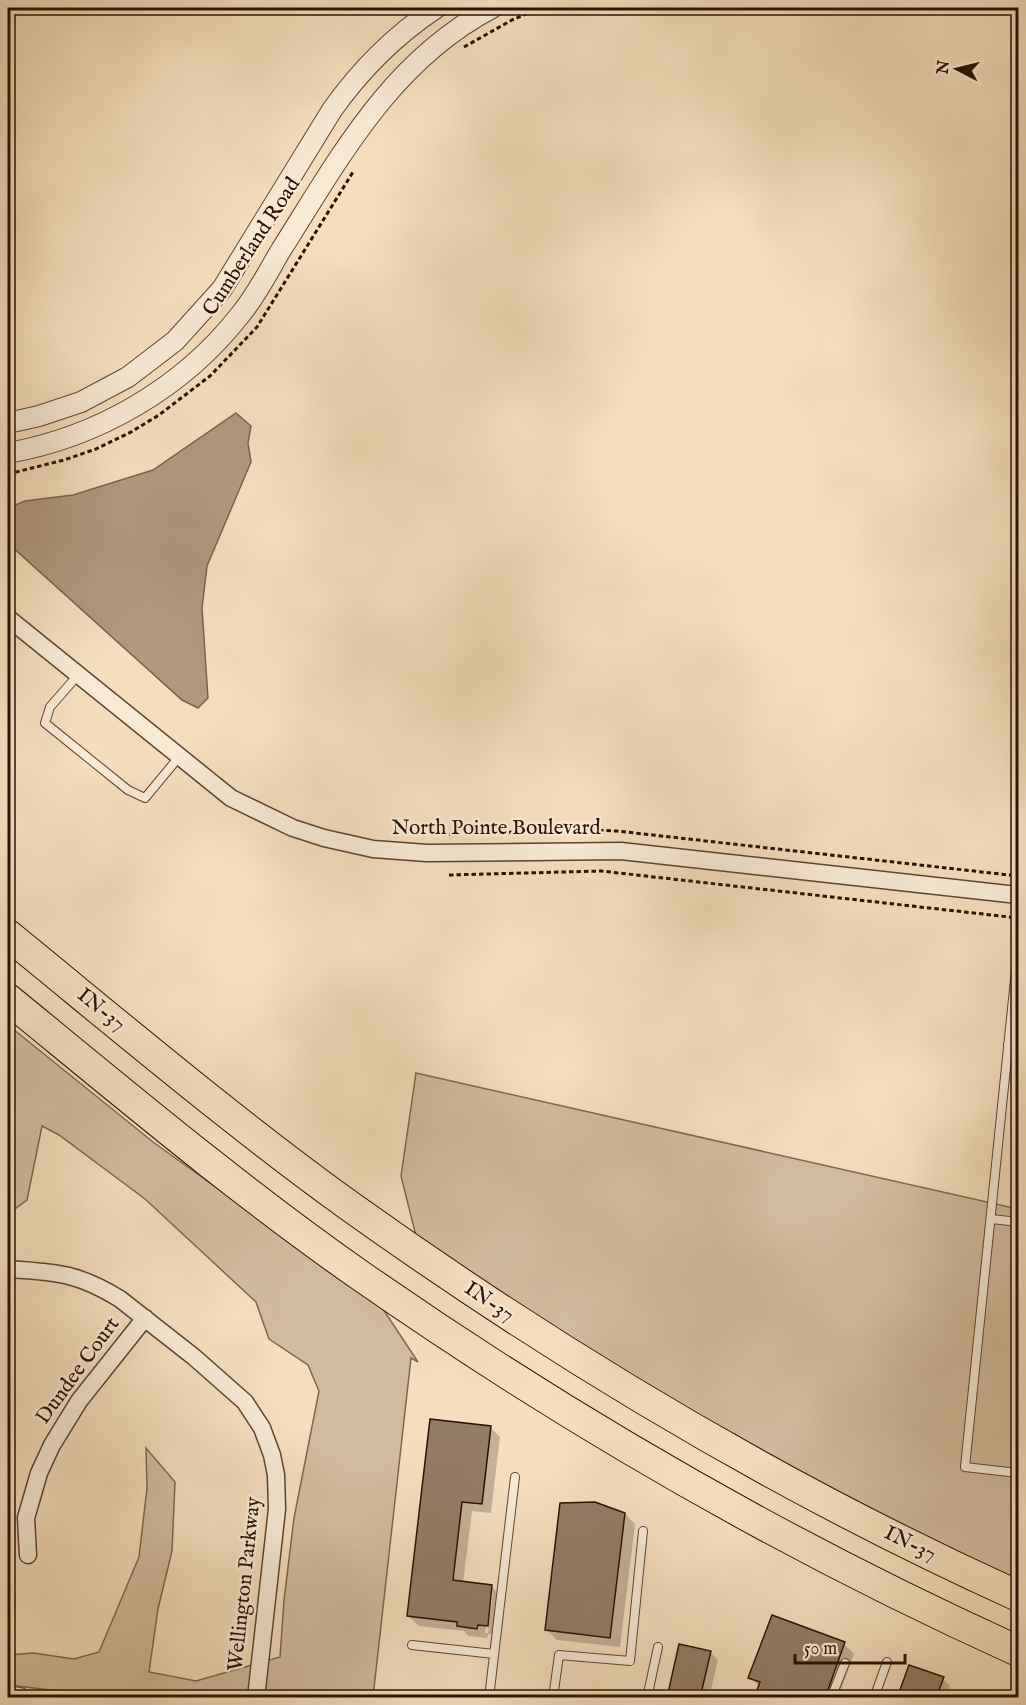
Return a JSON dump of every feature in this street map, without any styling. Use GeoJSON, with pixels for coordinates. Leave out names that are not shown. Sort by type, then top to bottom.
{"type":"FeatureCollection","features":[{"type":"Feature","properties":{"kind":"highway","name":"IN-37"},"geometry":{"type":"LineString","coordinates":[[8,935],[291,1162],[388,1233],[496,1307],[621,1386],[713,1439],[876,1527],[1018,1596]]}},
{"type":"Feature","properties":{"kind":"highway"},"geometry":{"type":"LineString","coordinates":[[8,999],[293,1227],[377,1287],[528,1388],[711,1497],[880,1586],[1018,1651]]}},
{"type":"Feature","properties":{"kind":"street","name":"Cumberland Road"},"geometry":{"type":"LineString","coordinates":[[8,423],[39,416],[81,402],[128,376],[175,341],[222,289],[332,110],[350,86],[373,58],[436,8]]}},
{"type":"Feature","properties":{"kind":"street","name":"Cumberland Road"},"geometry":{"type":"LineString","coordinates":[[8,453],[45,446],[101,423],[154,395],[195,363],[241,314],[348,143],[384,95],[405,73],[448,36],[492,8]]}},
{"type":"Feature","properties":{"kind":"street","name":"North Pointe Boulevard"},"geometry":{"type":"LineString","coordinates":[[8,618],[231,798],[261,814],[314,835],[373,849],[427,854],[621,851],[1018,895]]}},
{"type":"Feature","properties":{"kind":"street","name":"Wellington Parkway"},"geometry":{"type":"LineString","coordinates":[[8,1269],[68,1274],[104,1289],[145,1318],[226,1383],[245,1402],[262,1428],[272,1455],[276,1475],[277,1509],[256,1698]]}},
{"type":"Feature","properties":{"kind":"street","name":"Dundee Court"},"geometry":{"type":"LineString","coordinates":[[28,1555],[26,1518],[39,1473],[52,1445],[79,1401],[145,1318]]}},
{"type":"Feature","properties":{"kind":"street"},"geometry":{"type":"LineString","coordinates":[[8,1696],[20,1698]]}},
{"type":"Feature","properties":{"kind":"lane"},"geometry":{"type":"LineString","coordinates":[[78,675],[50,707],[45,723],[128,790],[145,798],[179,757]]}},
{"type":"Feature","properties":{"kind":"lane"},"geometry":{"type":"LineString","coordinates":[[1018,950],[965,1467],[1018,1473]]}},
{"type":"Feature","properties":{"kind":"lane"},"geometry":{"type":"LineString","coordinates":[[1008,1044],[1018,1046]]}},
{"type":"Feature","properties":{"kind":"lane"},"geometry":{"type":"LineString","coordinates":[[992,1219],[1018,1222]]}},
{"type":"Feature","properties":{"kind":"lane"},"geometry":{"type":"LineString","coordinates":[[489,1698],[515,1478]]}},
{"type":"Feature","properties":{"kind":"lane"},"geometry":{"type":"LineString","coordinates":[[554,1698],[559,1655],[630,1661],[643,1531]]}},
{"type":"Feature","properties":{"kind":"lane"},"geometry":{"type":"LineString","coordinates":[[412,1645],[494,1654]]}},
{"type":"Feature","properties":{"kind":"lane"},"geometry":{"type":"LineString","coordinates":[[646,1698],[657,1647]]}},
{"type":"Feature","properties":{"kind":"lane"},"geometry":{"type":"LineString","coordinates":[[874,1698],[887,1662]]}},
{"type":"Feature","properties":{"kind":"lane"},"geometry":{"type":"LineString","coordinates":[[831,1698],[845,1663]]}},
{"type":"Feature","properties":{"kind":"path"},"geometry":{"type":"LineString","coordinates":[[449,875],[601,871],[1018,918]]}},
{"type":"Feature","properties":{"kind":"shaded area"},"geometry":{"type":"Polygon","coordinates":[[[236,413],[251,426],[248,443],[251,462],[207,566],[202,608],[208,698],[198,708],[182,700],[9,544],[8,508],[25,501],[73,495],[153,470],[236,413]]]}},
{"type":"Feature","properties":{"kind":"shaded area"},"geometry":{"type":"Polygon","coordinates":[[[8,1025],[153,1142],[381,1306],[418,1362],[411,1358],[373,1697],[119,1698],[8,1685],[8,1655],[33,1653],[74,1659],[99,1652],[139,1557],[147,1488],[146,1448],[175,1482],[172,1551],[158,1609],[149,1672],[196,1681],[280,1657],[294,1518],[319,1391],[308,1365],[269,1339],[256,1302],[145,1199],[59,1135],[42,1126],[27,1200],[8,1214],[8,1025]]]}},
{"type":"Feature","properties":{"kind":"shaded area"},"geometry":{"type":"Polygon","coordinates":[[[416,1073],[1018,1209],[1018,1587],[795,1484],[421,1256],[401,1176],[416,1073]]]}},
{"type":"Feature","properties":{"kind":"building"},"geometry":{"type":"Polygon","coordinates":[[[430,1419],[491,1426],[482,1504],[462,1502],[453,1580],[492,1585],[488,1626],[478,1625],[477,1629],[457,1626],[457,1622],[407,1616],[430,1419]]]}},
{"type":"Feature","properties":{"kind":"building"},"geometry":{"type":"Polygon","coordinates":[[[595,1502],[625,1513],[610,1638],[545,1630],[560,1503],[595,1502]]]}},
{"type":"Feature","properties":{"kind":"building"},"geometry":{"type":"Polygon","coordinates":[[[772,1615],[845,1642],[825,1698],[754,1698],[760,1682],[748,1678],[772,1615]]]}},
{"type":"Feature","properties":{"kind":"building"},"geometry":{"type":"Polygon","coordinates":[[[679,1644],[711,1651],[700,1698],[668,1693],[679,1644]]]}},
{"type":"Feature","properties":{"kind":"building"},"geometry":{"type":"Polygon","coordinates":[[[909,1665],[944,1677],[936,1698],[897,1698],[909,1665]]]}}]}
